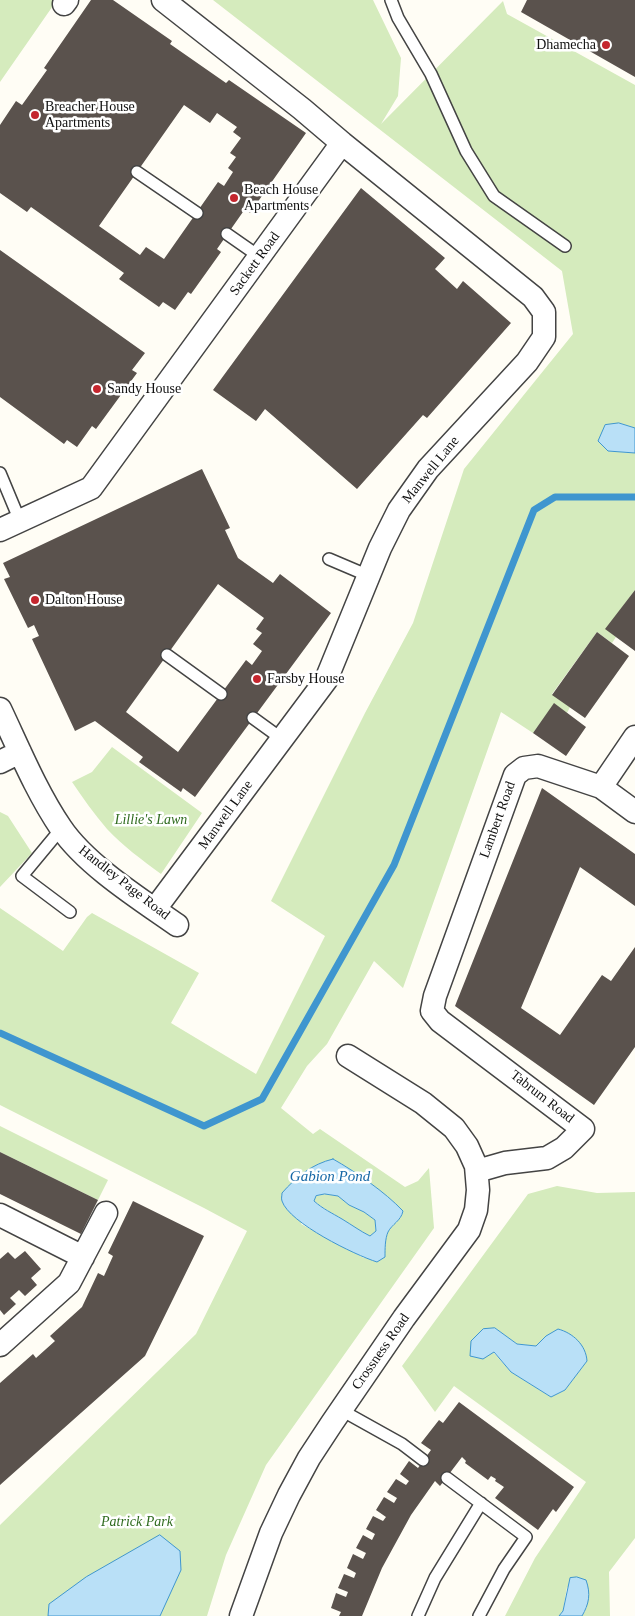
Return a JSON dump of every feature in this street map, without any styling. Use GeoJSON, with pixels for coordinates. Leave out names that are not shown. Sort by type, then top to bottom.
{"type":"FeatureCollection","features":[{"type":"Feature","properties":{"kind":"street"},"geometry":{"type":"LineString","coordinates":[[163,0],[302,109],[342,143]]}},
{"type":"Feature","properties":{"kind":"street","name":"Sackett Road"},"geometry":{"type":"LineString","coordinates":[[0,530],[91,488],[342,143]]}},
{"type":"Feature","properties":{"kind":"street","name":"Manwell Lane"},"geometry":{"type":"LineString","coordinates":[[155,909],[326,680],[369,576],[399,510],[428,469],[528,362],[544,337],[544,312],[533,296],[342,143]]}},
{"type":"Feature","properties":{"kind":"street","name":"Handley Page Road"},"geometry":{"type":"LineString","coordinates":[[0,709],[39,792],[61,829],[74,845],[100,869],[177,925]]}},
{"type":"Feature","properties":{"kind":"street"},"geometry":{"type":"LineString","coordinates":[[602,788],[635,737]]}},
{"type":"Feature","properties":{"kind":"street"},"geometry":{"type":"LineString","coordinates":[[0,762],[20,752]]}},
{"type":"Feature","properties":{"kind":"street","name":"Lambert Road"},"geometry":{"type":"LineString","coordinates":[[432,1011],[438,987],[515,775],[524,768],[538,766],[602,788],[635,812]]}},
{"type":"Feature","properties":{"kind":"street","name":"Tabrum Road"},"geometry":{"type":"LineString","coordinates":[[432,1011],[440,1021],[583,1130],[564,1148],[548,1158],[506,1163],[477,1171]]}},
{"type":"Feature","properties":{"kind":"street","name":"Crossness Road"},"geometry":{"type":"LineString","coordinates":[[242,1616],[271,1533],[309,1458],[404,1318],[469,1230],[476,1210],[478,1190],[476,1166],[467,1146],[454,1128],[423,1103],[348,1056]]}},
{"type":"Feature","properties":{"kind":"street"},"geometry":{"type":"LineString","coordinates":[[0,1345],[69,1283],[106,1213]]}},
{"type":"Feature","properties":{"kind":"street"},"geometry":{"type":"LineString","coordinates":[[0,1215],[83,1257]]}},
{"type":"Feature","properties":{"kind":"street"},"geometry":{"type":"LineString","coordinates":[[256,1616],[257,1573]]}},
{"type":"Feature","properties":{"kind":"lane"},"geometry":{"type":"LineString","coordinates":[[391,0],[398,18],[431,74],[466,151],[494,196],[565,246]]}},
{"type":"Feature","properties":{"kind":"lane"},"geometry":{"type":"LineString","coordinates":[[137,172],[197,213]]}},
{"type":"Feature","properties":{"kind":"lane"},"geometry":{"type":"LineString","coordinates":[[228,234],[260,257]]}},
{"type":"Feature","properties":{"kind":"lane"},"geometry":{"type":"LineString","coordinates":[[0,473],[20,521]]}},
{"type":"Feature","properties":{"kind":"lane"},"geometry":{"type":"LineString","coordinates":[[329,559],[369,576]]}},
{"type":"Feature","properties":{"kind":"lane"},"geometry":{"type":"LineString","coordinates":[[167,655],[221,694]]}},
{"type":"Feature","properties":{"kind":"lane"},"geometry":{"type":"LineString","coordinates":[[253,718],[282,739]]}},
{"type":"Feature","properties":{"kind":"lane"},"geometry":{"type":"LineString","coordinates":[[61,829],[22,876],[70,912]]}},
{"type":"Feature","properties":{"kind":"lane"},"geometry":{"type":"LineString","coordinates":[[341,1410],[402,1444],[424,1460]]}},
{"type":"Feature","properties":{"kind":"lane"},"geometry":{"type":"LineString","coordinates":[[447,1478],[526,1537],[504,1569],[478,1616]]}},
{"type":"Feature","properties":{"kind":"lane"},"geometry":{"type":"LineString","coordinates":[[418,1616],[434,1578],[481,1503]]}},
{"type":"Feature","properties":{"kind":"green space"},"geometry":{"type":"Polygon","coordinates":[[[0,0],[57,0],[0,82],[0,0]]]}},
{"type":"Feature","properties":{"kind":"green space","name":"Patrick Park"},"geometry":{"type":"Polygon","coordinates":[[[213,0],[373,0],[401,58],[398,96],[381,124],[503,1],[507,14],[635,85],[635,428],[619,423],[608,451],[635,453],[635,590],[606,629],[616,637],[612,643],[597,632],[552,694],[570,707],[567,713],[554,704],[533,733],[501,712],[403,988],[374,961],[327,1044],[307,1066],[281,1108],[313,1134],[320,1129],[405,1187],[418,1181],[429,1168],[434,1228],[266,1465],[226,1555],[207,1616],[0,1616],[0,1525],[196,1334],[247,1231],[0,1105],[0,908],[63,951],[87,917],[92,913],[199,973],[171,1023],[256,1074],[325,936],[271,901],[365,713],[413,623],[464,469],[573,334],[562,271],[213,0]],[[333,1159],[301,1224],[364,1258],[385,1257],[388,1232],[403,1211],[361,1176],[333,1159]]]}},
{"type":"Feature","properties":{"kind":"green space","name":"Lillie's Lawn"},"geometry":{"type":"Polygon","coordinates":[[[112,747],[202,813],[161,874],[126,847],[107,829],[72,782],[92,772],[112,747]]]}},
{"type":"Feature","properties":{"kind":"green space"},"geometry":{"type":"Polygon","coordinates":[[[0,812],[8,816],[32,853],[0,887],[0,812]]]}},
{"type":"Feature","properties":{"kind":"green space"},"geometry":{"type":"Polygon","coordinates":[[[0,1126],[108,1180],[98,1200],[0,1152],[0,1126]]]}},
{"type":"Feature","properties":{"kind":"green space"},"geometry":{"type":"Polygon","coordinates":[[[557,1186],[597,1193],[635,1192],[635,1538],[609,1572],[610,1616],[582,1616],[587,1607],[567,1587],[563,1611],[559,1616],[505,1616],[535,1558],[586,1482],[454,1386],[435,1412],[402,1366],[528,1194],[557,1186]],[[495,1328],[493,1352],[511,1372],[551,1397],[565,1390],[587,1361],[546,1336],[536,1346],[517,1344],[495,1328]]]}},
{"type":"Feature","properties":{"kind":"green space"},"geometry":{"type":"Polygon","coordinates":[[[325,1194],[338,1196],[349,1205],[364,1212],[375,1220],[376,1231],[370,1236],[314,1201],[316,1196],[325,1194]]]}},
{"type":"Feature","properties":{"kind":"water"},"geometry":{"type":"Polygon","coordinates":[[[619,423],[635,428],[635,453],[608,451],[598,441],[605,425],[619,423]]]}},
{"type":"Feature","properties":{"kind":"water","name":"Gabion Pond"},"geometry":{"type":"Polygon","coordinates":[[[333,1159],[351,1170],[379,1190],[403,1211],[388,1232],[385,1257],[377,1262],[354,1253],[309,1228],[287,1210],[282,1201],[282,1193],[293,1182],[311,1168],[333,1159]],[[325,1194],[316,1196],[314,1201],[370,1236],[376,1231],[375,1220],[349,1205],[338,1196],[325,1194]]]}},
{"type":"Feature","properties":{"kind":"water"},"geometry":{"type":"Polygon","coordinates":[[[495,1328],[517,1344],[536,1346],[546,1336],[558,1329],[564,1331],[578,1340],[584,1350],[587,1361],[565,1390],[551,1397],[511,1372],[494,1352],[483,1359],[470,1356],[471,1341],[483,1329],[495,1328]]]}},
{"type":"Feature","properties":{"kind":"water"},"geometry":{"type":"Polygon","coordinates":[[[160,1535],[180,1551],[181,1570],[160,1616],[48,1616],[49,1604],[86,1577],[160,1535]]]}},
{"type":"Feature","properties":{"kind":"water"},"geometry":{"type":"Polygon","coordinates":[[[577,1577],[586,1580],[588,1585],[588,1603],[584,1612],[582,1616],[559,1616],[563,1611],[570,1578],[577,1577]]]}},
{"type":"Feature","properties":{"kind":"building"},"geometry":{"type":"Polygon","coordinates":[[[91,0],[113,0],[172,41],[170,44],[226,83],[229,80],[306,133],[250,213],[245,209],[217,249],[221,252],[191,294],[188,292],[175,310],[163,302],[159,307],[119,279],[124,273],[31,207],[27,212],[0,193],[0,125],[16,101],[22,105],[47,70],[44,68],[91,0]],[[184,105],[99,226],[140,255],[146,247],[164,259],[218,182],[224,186],[233,172],[228,168],[236,157],[230,153],[241,138],[233,132],[237,127],[217,113],[210,123],[184,105]]]}},
{"type":"Feature","properties":{"kind":"building","name":"Dhamecha"},"geometry":{"type":"Polygon","coordinates":[[[527,0],[635,0],[635,77],[521,12],[527,0]]]}},
{"type":"Feature","properties":{"kind":"building"},"geometry":{"type":"Polygon","coordinates":[[[361,188],[445,258],[435,269],[457,289],[463,281],[511,323],[427,418],[423,415],[357,489],[265,409],[256,421],[213,390],[361,188]]]}},
{"type":"Feature","properties":{"kind":"building"},"geometry":{"type":"Polygon","coordinates":[[[0,250],[145,353],[132,370],[137,373],[96,429],[92,426],[77,447],[67,440],[64,444],[0,397],[0,250]]]}},
{"type":"Feature","properties":{"kind":"building"},"geometry":{"type":"Polygon","coordinates":[[[202,469],[230,528],[225,530],[238,558],[273,583],[280,574],[331,613],[195,797],[183,788],[181,792],[139,762],[143,757],[95,721],[75,731],[32,639],[39,636],[34,625],[28,628],[4,579],[10,577],[3,563],[202,469]],[[218,584],[126,712],[178,752],[246,660],[252,665],[262,651],[253,644],[262,633],[256,629],[264,618],[218,584]]]}},
{"type":"Feature","properties":{"kind":"building"},"geometry":{"type":"Polygon","coordinates":[[[635,590],[635,651],[605,629],[635,590]]]}},
{"type":"Feature","properties":{"kind":"building"},"geometry":{"type":"Polygon","coordinates":[[[597,632],[629,656],[585,718],[552,695],[597,632]]]}},
{"type":"Feature","properties":{"kind":"building"},"geometry":{"type":"Polygon","coordinates":[[[554,703],[586,727],[566,756],[533,733],[554,703]]]}},
{"type":"Feature","properties":{"kind":"building"},"geometry":{"type":"Polygon","coordinates":[[[542,788],[635,854],[635,906],[580,867],[521,1008],[560,1035],[602,975],[611,981],[635,947],[635,1047],[594,1105],[455,1006],[542,788]]]}},
{"type":"Feature","properties":{"kind":"building"},"geometry":{"type":"Polygon","coordinates":[[[0,1152],[98,1200],[81,1234],[0,1194],[0,1152]]]}},
{"type":"Feature","properties":{"kind":"building"},"geometry":{"type":"Polygon","coordinates":[[[133,1201],[204,1236],[145,1356],[0,1485],[0,1383],[33,1354],[36,1358],[55,1341],[50,1336],[82,1307],[98,1273],[104,1276],[113,1256],[108,1253],[133,1201]]]}},
{"type":"Feature","properties":{"kind":"building"},"geometry":{"type":"Polygon","coordinates":[[[25,1251],[41,1269],[31,1278],[37,1285],[25,1296],[19,1290],[10,1298],[16,1304],[4,1315],[0,1310],[0,1259],[8,1252],[15,1259],[25,1251]]]}},
{"type":"Feature","properties":{"kind":"building"},"geometry":{"type":"Polygon","coordinates":[[[459,1402],[574,1487],[556,1512],[553,1509],[538,1530],[495,1498],[504,1487],[495,1481],[496,1479],[491,1476],[488,1480],[465,1463],[466,1461],[462,1457],[440,1486],[435,1481],[411,1515],[382,1568],[362,1616],[339,1616],[341,1612],[331,1608],[336,1593],[346,1597],[348,1592],[338,1588],[344,1574],[354,1578],[356,1573],[347,1568],[353,1554],[363,1559],[366,1553],[356,1548],[363,1535],[372,1540],[375,1534],[366,1529],[373,1516],[383,1521],[386,1517],[376,1510],[384,1497],[394,1503],[397,1498],[387,1492],[396,1479],[406,1485],[409,1481],[400,1474],[409,1461],[418,1468],[431,1450],[421,1443],[439,1420],[443,1423],[459,1402]]]}},
{"type":"Feature","properties":{"kind":"waterway"},"geometry":{"type":"LineString","coordinates":[[0,1033],[204,1126],[262,1099],[394,865],[534,510],[555,497],[635,497]]}},
{"type":"Feature","properties":{"kind":"place","name":"Dhamecha"},"geometry":{"type":"Point","coordinates":[606,45]}},
{"type":"Feature","properties":{"kind":"place","name":"Breacher House Apartments"},"geometry":{"type":"Point","coordinates":[35,115]}},
{"type":"Feature","properties":{"kind":"place","name":"Beach House Apartments"},"geometry":{"type":"Point","coordinates":[234,198]}},
{"type":"Feature","properties":{"kind":"place","name":"Sandy House"},"geometry":{"type":"Point","coordinates":[97,389]}},
{"type":"Feature","properties":{"kind":"place","name":"Dalton House"},"geometry":{"type":"Point","coordinates":[35,600]}},
{"type":"Feature","properties":{"kind":"place","name":"Farsby House"},"geometry":{"type":"Point","coordinates":[257,679]}}]}
